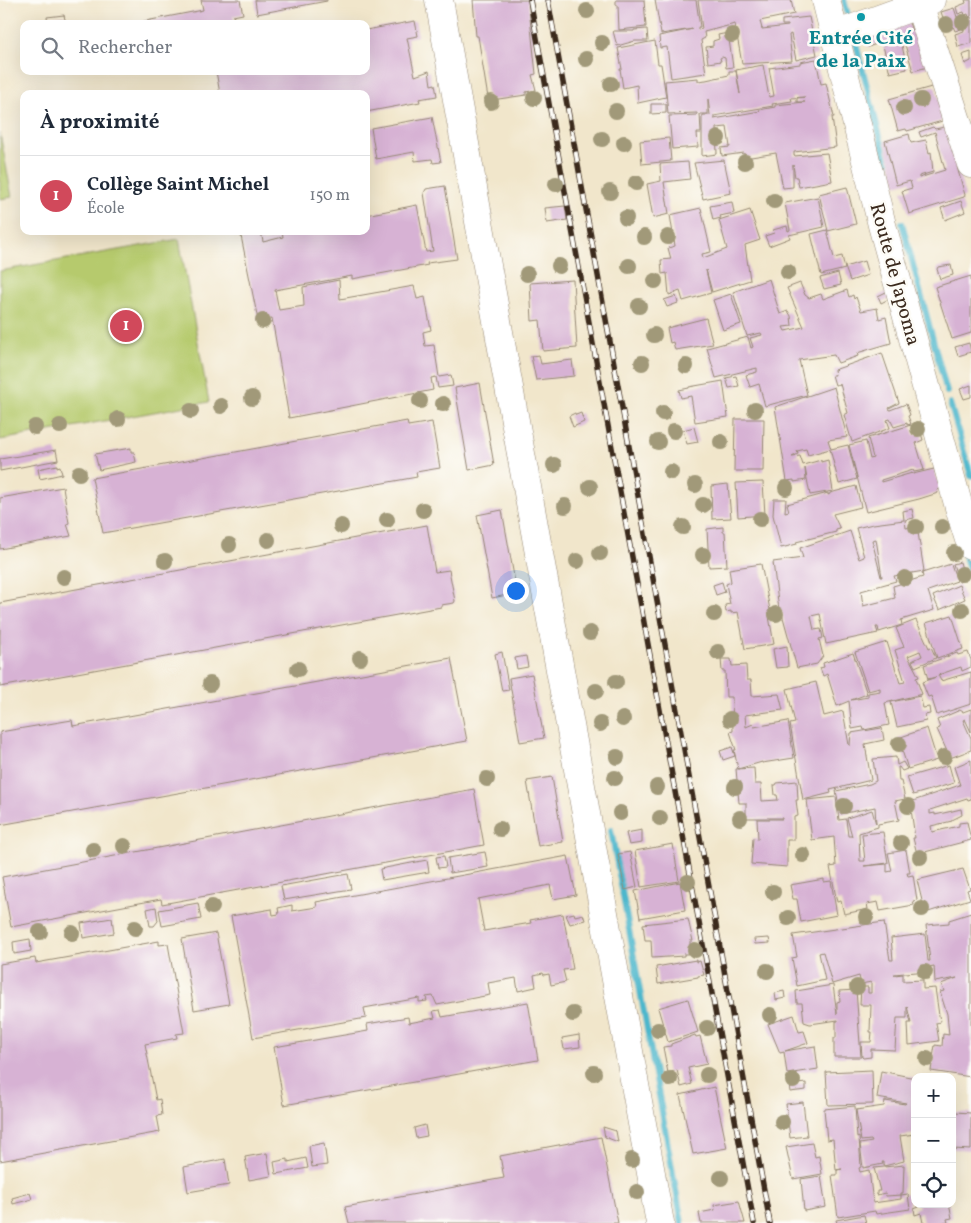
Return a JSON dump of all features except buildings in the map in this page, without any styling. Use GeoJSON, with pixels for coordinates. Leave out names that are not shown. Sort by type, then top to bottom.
{"type":"FeatureCollection","features":[{"type":"Feature","properties":{"kind":"street"},"geometry":{"type":"LineString","coordinates":[[439,0],[660,1223]]}},
{"type":"Feature","properties":{"kind":"street","name":"Route de Japoma"},"geometry":{"type":"LineString","coordinates":[[826,0],[882,225],[971,546]]}},
{"type":"Feature","properties":{"kind":"street"},"geometry":{"type":"LineString","coordinates":[[835,35],[925,2],[971,164]]}},
{"type":"Feature","properties":{"kind":"green space"},"geometry":{"type":"Polygon","coordinates":[[[0,133],[12,197],[0,199],[0,133]]]}},
{"type":"Feature","properties":{"kind":"green space"},"geometry":{"type":"Polygon","coordinates":[[[179,239],[209,402],[0,440],[0,271],[179,239]]]}},
{"type":"Feature","properties":{"kind":"waterway"},"geometry":{"type":"LineString","coordinates":[[844,0],[850,23]]}},
{"type":"Feature","properties":{"kind":"waterway"},"geometry":{"type":"LineString","coordinates":[[855,40],[887,164]]}},
{"type":"Feature","properties":{"kind":"waterway"},"geometry":{"type":"LineString","coordinates":[[902,223],[947,392]]}},
{"type":"Feature","properties":{"kind":"waterway"},"geometry":{"type":"LineString","coordinates":[[950,403],[971,476]]}},
{"type":"Feature","properties":{"kind":"waterway"},"geometry":{"type":"LineString","coordinates":[[963,551],[971,574]]}},
{"type":"Feature","properties":{"kind":"waterway"},"geometry":{"type":"LineString","coordinates":[[611,830],[682,1223]]}},
{"type":"Feature","properties":{"kind":"railway"},"geometry":{"type":"LineString","coordinates":[[530,0],[754,1223]]}},
{"type":"Feature","properties":{"kind":"railway"},"geometry":{"type":"LineString","coordinates":[[548,0],[770,1223]]}},
{"type":"Feature","properties":{"kind":"place","name":"Entrée Cité de la Paix"},"geometry":{"type":"Point","coordinates":[861,17]}},
{"type":"Feature","properties":{"kind":"place","name":"Collège Saint Michel"},"geometry":{"type":"Point","coordinates":[126,326]}}]}
